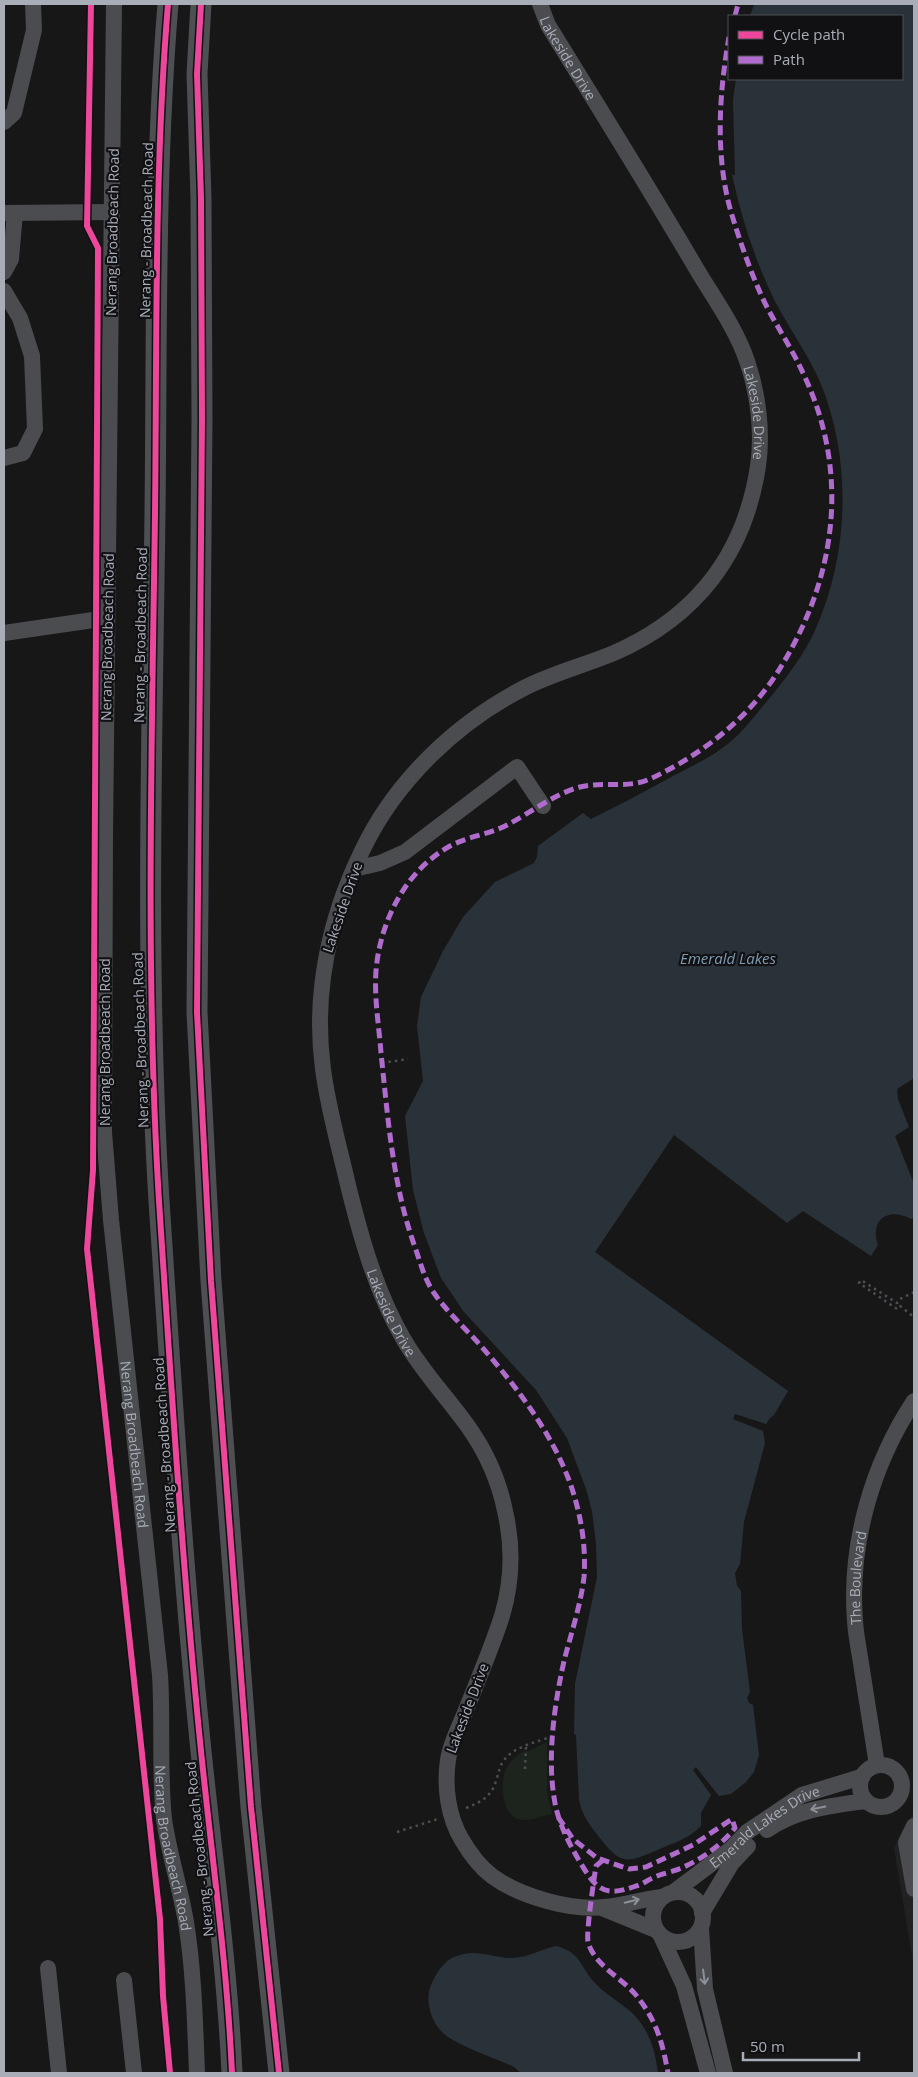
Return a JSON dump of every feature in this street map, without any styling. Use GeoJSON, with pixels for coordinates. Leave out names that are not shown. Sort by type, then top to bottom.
{"type":"FeatureCollection","features":[{"type":"Feature","properties":{"kind":"main road","name":"Nerang - Broadbeach Road"},"geometry":{"type":"LineString","coordinates":[[168,4],[158,187],[150,839],[153,1087],[188,1606],[200,1741],[221,1934],[232,2073]]}},
{"type":"Feature","properties":{"kind":"main road"},"geometry":{"type":"LineString","coordinates":[[201,4],[197,74],[201,198],[202,419],[197,1012],[210,1281],[251,1807],[279,2073]]}},
{"type":"Feature","properties":{"kind":"street"},"geometry":{"type":"LineString","coordinates":[[4,122],[14,113],[34,30],[33,4]]}},
{"type":"Feature","properties":{"kind":"street","name":"Nerang Broadbeach Road"},"geometry":{"type":"LineString","coordinates":[[114,4],[107,618],[104,1132],[111,1220],[160,1675],[162,1712],[161,1768],[164,1818],[174,1876],[182,1900],[191,1955],[196,2073]]}},
{"type":"Feature","properties":{"kind":"street","name":"Lakeside Drive"},"geometry":{"type":"LineString","coordinates":[[540,4],[548,25],[685,249],[746,356],[755,391],[759,426],[759,457],[754,488],[748,513],[732,547],[700,594],[674,619],[643,640],[528,686],[486,711],[454,734],[402,788],[375,826],[345,889],[332,930],[324,962],[320,1050],[330,1107],[354,1210],[379,1290],[404,1340],[421,1366],[467,1425],[484,1454],[505,1509],[509,1534],[510,1584],[503,1613],[448,1756],[447,1782],[451,1814],[457,1832],[470,1852],[490,1874],[517,1890],[554,1903],[602,1908],[668,1894]]}},
{"type":"Feature","properties":{"kind":"street"},"geometry":{"type":"LineString","coordinates":[[4,272],[11,259],[9,213],[112,212]]}},
{"type":"Feature","properties":{"kind":"street"},"geometry":{"type":"LineString","coordinates":[[4,458],[23,453],[34,429],[32,356],[20,318],[5,299]]}},
{"type":"Feature","properties":{"kind":"street"},"geometry":{"type":"LineString","coordinates":[[4,633],[107,618]]}},
{"type":"Feature","properties":{"kind":"street"},"geometry":{"type":"LineString","coordinates":[[354,869],[380,864],[405,852],[517,767],[543,806]]}},
{"type":"Feature","properties":{"kind":"street","name":"The Boulevard"},"geometry":{"type":"LineString","coordinates":[[877,1765],[855,1622],[854,1578],[859,1532],[880,1467],[899,1424],[914,1401]]}},
{"type":"Feature","properties":{"kind":"street"},"geometry":{"type":"LineString","coordinates":[[877,1765],[884,1765],[908,1779],[894,1803],[876,1807],[866,1801],[860,1790],[862,1777],[868,1769],[877,1765]]}},
{"type":"Feature","properties":{"kind":"street","name":"Emerald Lakes Drive"},"geometry":{"type":"LineString","coordinates":[[668,1894],[731,1849],[747,1832],[802,1795],[862,1777]]}},
{"type":"Feature","properties":{"kind":"street","name":"Emerald Lakes Drive"},"geometry":{"type":"LineString","coordinates":[[701,1921],[732,1863],[742,1850],[761,1834],[803,1811],[866,1801]]}},
{"type":"Feature","properties":{"kind":"street"},"geometry":{"type":"LineString","coordinates":[[914,1826],[906,1843],[914,1889]]}},
{"type":"Feature","properties":{"kind":"street"},"geometry":{"type":"LineString","coordinates":[[708,2073],[684,1986],[658,1933],[653,1914],[657,1900],[668,1894],[684,1892],[697,1900],[701,1921],[705,1989],[725,2073]]}},
{"type":"Feature","properties":{"kind":"street","name":"Lakeside Drive"},"geometry":{"type":"LineString","coordinates":[[602,1908],[658,1933]]}},
{"type":"Feature","properties":{"kind":"street"},"geometry":{"type":"LineString","coordinates":[[658,1933],[666,1941],[678,1943],[690,1940],[701,1921]]}},
{"type":"Feature","properties":{"kind":"street"},"geometry":{"type":"LineString","coordinates":[[48,1968],[59,2073]]}},
{"type":"Feature","properties":{"kind":"street"},"geometry":{"type":"LineString","coordinates":[[124,1980],[134,2073]]}},
{"type":"Feature","properties":{"kind":"path"},"geometry":{"type":"LineString","coordinates":[[382,1063],[408,1060]]}},
{"type":"Feature","properties":{"kind":"path"},"geometry":{"type":"LineString","coordinates":[[914,1292],[900,1299],[897,1303],[861,1280],[859,1283],[897,1309],[900,1306],[914,1316]]}},
{"type":"Feature","properties":{"kind":"path"},"geometry":{"type":"LineString","coordinates":[[397,1832],[451,1814],[487,1798],[492,1792],[499,1769],[512,1752],[553,1736]]}},
{"type":"Feature","properties":{"kind":"path"},"geometry":{"type":"LineString","coordinates":[[524,1769],[526,1747]]}},
{"type":"Feature","properties":{"kind":"shaded area"},"geometry":{"type":"Polygon","coordinates":[[[547,1742],[547,1791],[552,1814],[531,1819],[518,1819],[508,1810],[503,1794],[506,1770],[512,1760],[523,1751],[529,1751],[547,1742]]]}},
{"type":"Feature","properties":{"kind":"shaded area"},"geometry":{"type":"Polygon","coordinates":[[[914,1813],[914,1968],[894,1848],[902,1830],[914,1813]]]}},
{"type":"Feature","properties":{"kind":"water","name":"Emerald Lakes"},"geometry":{"type":"Polygon","coordinates":[[[754,4],[914,4],[914,1078],[897,1089],[898,1099],[909,1127],[895,1136],[914,1184],[914,1218],[911,1219],[895,1214],[883,1218],[876,1228],[878,1245],[871,1256],[803,1211],[787,1223],[674,1135],[595,1252],[788,1391],[774,1415],[766,1424],[735,1414],[733,1419],[763,1431],[765,1443],[744,1522],[740,1564],[735,1573],[737,1586],[741,1591],[742,1629],[750,1692],[747,1698],[749,1703],[753,1705],[759,1755],[754,1772],[746,1782],[731,1794],[719,1796],[696,1767],[693,1770],[711,1795],[701,1813],[701,1826],[677,1842],[639,1857],[624,1859],[618,1857],[604,1844],[583,1813],[579,1799],[576,1735],[574,1734],[575,1684],[597,1577],[592,1511],[586,1489],[567,1438],[536,1390],[464,1312],[441,1278],[424,1233],[413,1190],[405,1116],[423,1081],[417,1026],[421,997],[443,951],[463,917],[495,882],[534,863],[537,857],[538,846],[583,813],[591,819],[602,814],[703,760],[734,739],[775,692],[801,656],[812,638],[827,599],[835,569],[843,507],[842,475],[838,444],[821,384],[769,289],[756,258],[740,209],[732,175],[735,175],[733,100],[736,80],[903,80],[903,15],[750,15],[754,4]]]}},
{"type":"Feature","properties":{"kind":"water"},"geometry":{"type":"Polygon","coordinates":[[[557,1946],[576,1956],[598,1986],[637,2018],[650,2040],[658,2073],[521,2073],[514,2067],[456,2042],[442,2033],[437,2027],[429,2005],[429,1990],[439,1971],[448,1960],[471,1953],[513,1958],[530,1955],[557,1946]]]}},
{"type":"Feature","properties":{"kind":"marked path"},"geometry":{"type":"LineString","coordinates":[[735,15],[738,4]]}},
{"type":"Feature","properties":{"kind":"marked path"},"geometry":{"type":"LineString","coordinates":[[559,1819],[552,1781],[553,1727],[561,1673],[583,1587],[584,1546],[579,1515],[567,1474],[558,1454],[535,1416],[481,1346],[439,1300],[424,1272],[408,1226],[392,1153],[377,1012],[376,971],[383,934],[398,898],[421,868],[436,855],[459,842],[507,825],[552,798],[571,790],[589,785],[642,782],[669,769],[707,746],[741,717],[770,683],[801,631],[815,595],[825,559],[831,522],[832,485],[827,447],[818,410],[803,373],[759,290],[731,212],[723,169],[720,125],[728,44]]}},
{"type":"Feature","properties":{"kind":"marked path"},"geometry":{"type":"LineString","coordinates":[[559,1819],[573,1839],[597,1858],[629,1869],[646,1867],[693,1845],[732,1819],[735,1828],[716,1847],[679,1869],[654,1877],[625,1890],[608,1891],[596,1885],[591,1879],[576,1854],[559,1819]]}},
{"type":"Feature","properties":{"kind":"marked path"},"geometry":{"type":"LineString","coordinates":[[603,1860],[596,1866],[589,1917],[588,1942],[597,1959],[633,1992],[650,2016],[658,2034],[668,2073]]}},
{"type":"Feature","properties":{"kind":"cycle path"},"geometry":{"type":"LineString","coordinates":[[91,4],[87,226],[98,248],[93,1170],[87,1249],[160,1919],[163,1996],[170,2073]]}},
{"type":"Feature","properties":{"kind":"cycle path"},"geometry":{"type":"LineString","coordinates":[[168,4],[160,131],[157,259],[151,772],[152,1029],[159,1201],[177,1471],[200,1741],[223,1948],[232,2073]]}},
{"type":"Feature","properties":{"kind":"cycle path"},"geometry":{"type":"LineString","coordinates":[[201,4],[197,74],[201,198],[202,419],[197,1012],[211,1281],[251,1807],[279,2073]]}}]}
